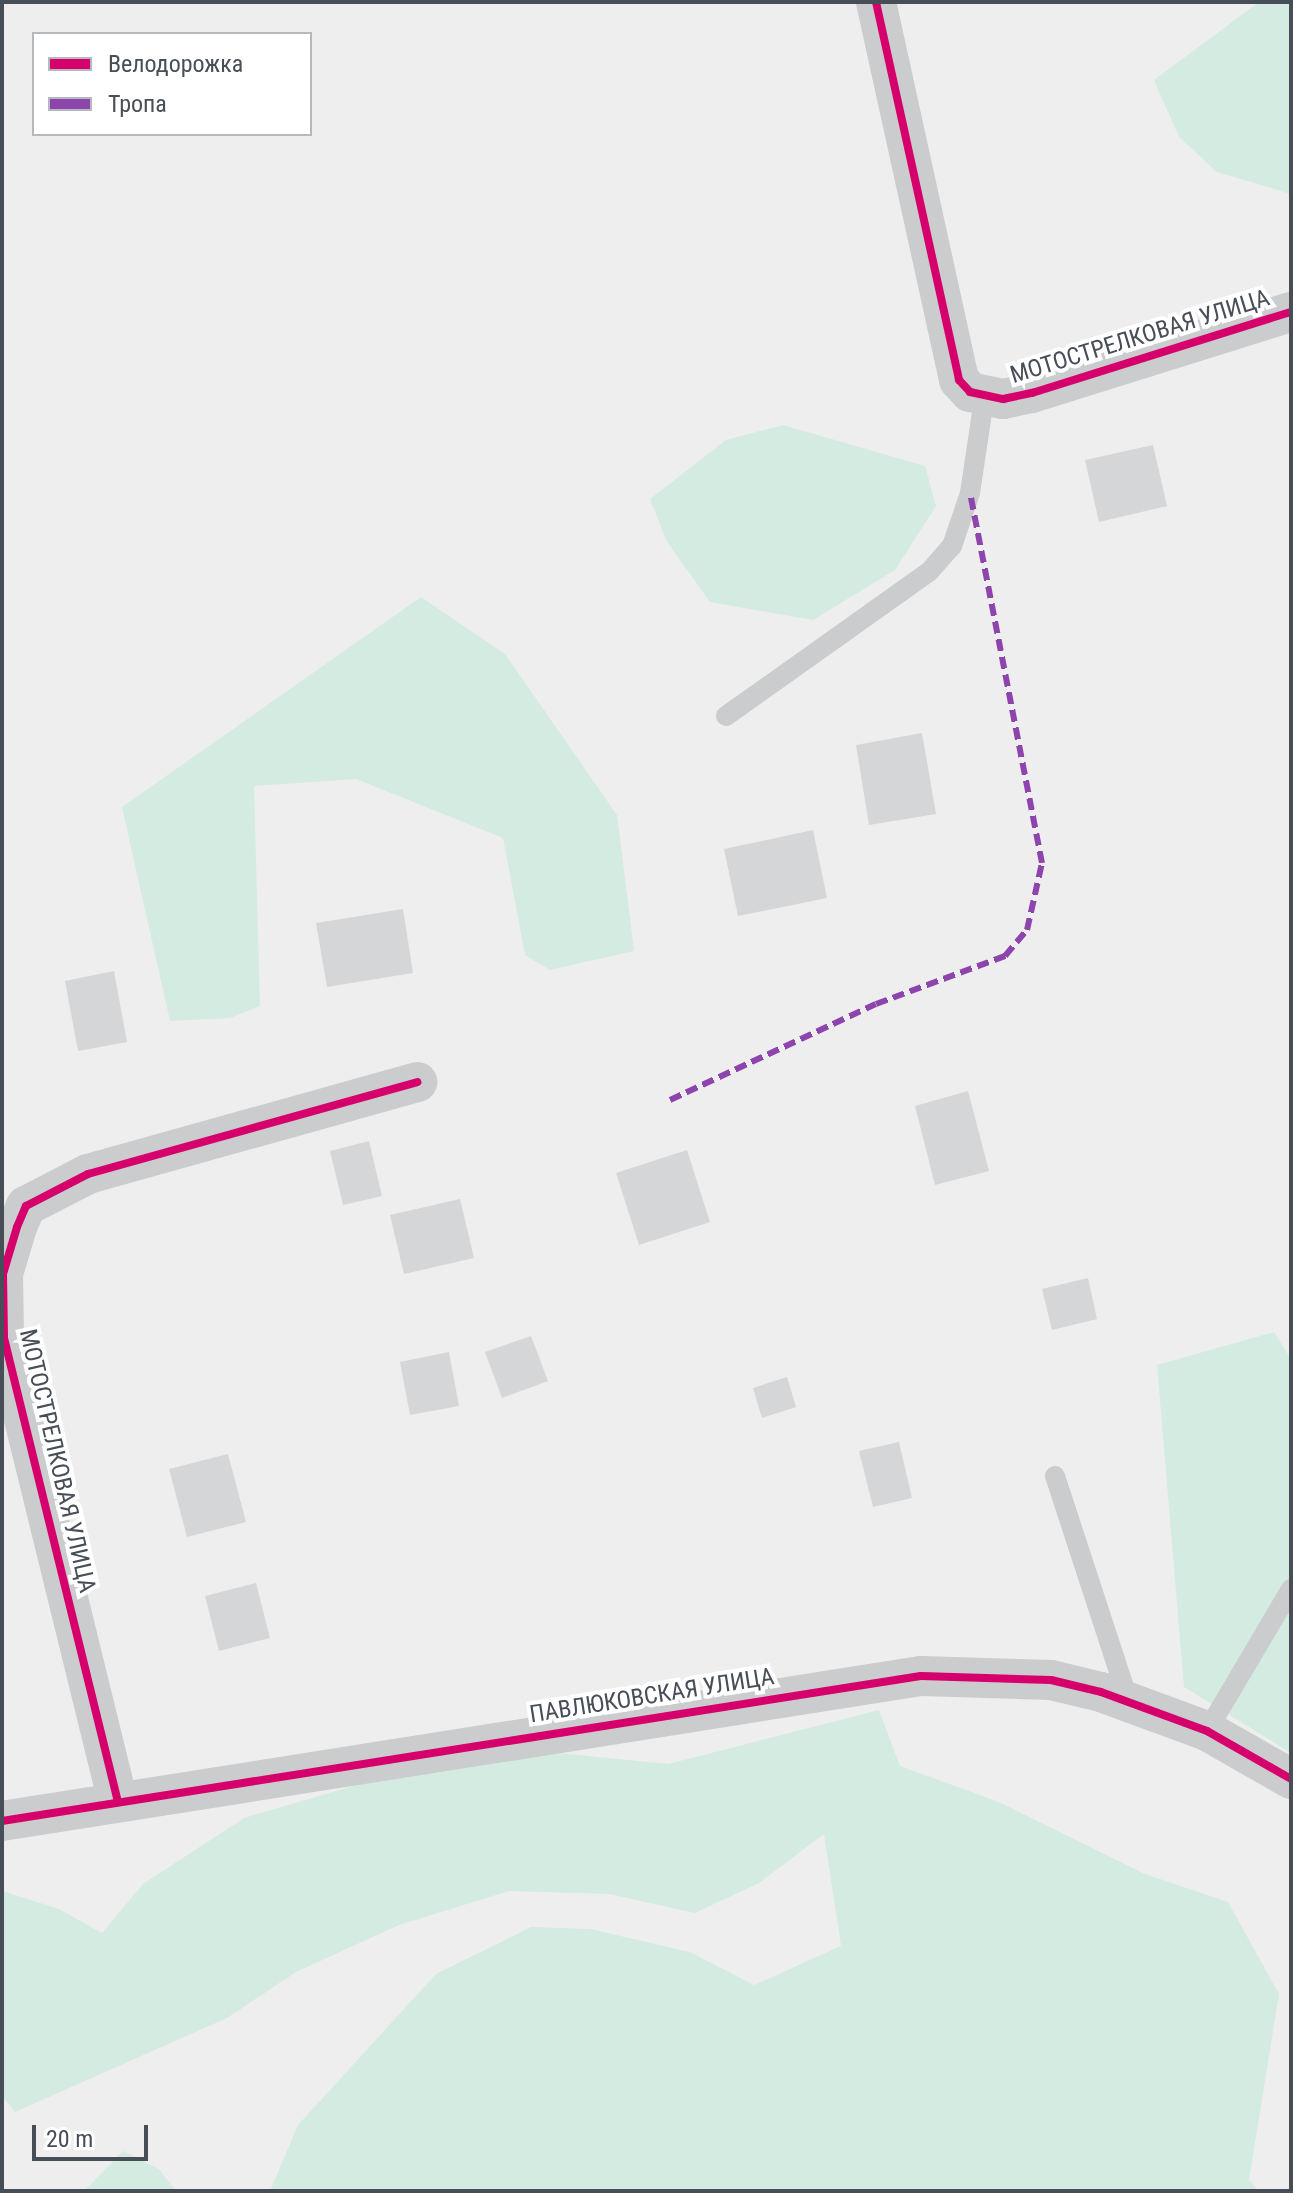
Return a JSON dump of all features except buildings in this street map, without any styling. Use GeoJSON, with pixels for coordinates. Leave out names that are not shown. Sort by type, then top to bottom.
{"type":"FeatureCollection","features":[{"type":"Feature","properties":{"kind":"street"},"geometry":{"type":"LineString","coordinates":[[876,2],[972,389]]}},
{"type":"Feature","properties":{"kind":"street","name":"МОТОСТРЕЛКОВАЯ УЛИЦА"},"geometry":{"type":"LineString","coordinates":[[972,389],[1032,393],[1291,312]]}},
{"type":"Feature","properties":{"kind":"street","name":"МОТОСТРЕЛКОВАЯ УЛИЦА"},"geometry":{"type":"LineString","coordinates":[[117,1798],[4,1337],[3,1274],[17,1227],[26,1206],[88,1174],[417,1082]]}},
{"type":"Feature","properties":{"kind":"street","name":"ПАВЛЮКОВСКАЯ УЛИЦА"},"geometry":{"type":"LineString","coordinates":[[2,1821],[117,1798],[860,1682],[996,1676],[1051,1680],[1129,1702],[1207,1731],[1291,1779]]}},
{"type":"Feature","properties":{"kind":"lane"},"geometry":{"type":"LineString","coordinates":[[726,716],[929,572],[952,546],[970,493],[972,389]]}},
{"type":"Feature","properties":{"kind":"lane"},"geometry":{"type":"LineString","coordinates":[[1055,1476],[1129,1702]]}},
{"type":"Feature","properties":{"kind":"lane"},"geometry":{"type":"LineString","coordinates":[[1207,1731],[1291,1589]]}},
{"type":"Feature","properties":{"kind":"green space"},"geometry":{"type":"Polygon","coordinates":[[[1259,2],[1291,2],[1291,194],[1217,172],[1179,137],[1154,80],[1259,2]]]}},
{"type":"Feature","properties":{"kind":"green space"},"geometry":{"type":"Polygon","coordinates":[[[783,425],[925,466],[936,506],[895,570],[813,620],[710,602],[667,542],[650,499],[726,440],[783,425]]]}},
{"type":"Feature","properties":{"kind":"green space"},"geometry":{"type":"Polygon","coordinates":[[[421,597],[505,654],[617,815],[634,951],[550,970],[525,955],[503,838],[356,779],[254,786],[260,1006],[230,1018],[170,1021],[122,807],[421,597]]]}},
{"type":"Feature","properties":{"kind":"green space"},"geometry":{"type":"Polygon","coordinates":[[[1274,1332],[1291,1359],[1291,1753],[1184,1687],[1157,1365],[1274,1332]]]}},
{"type":"Feature","properties":{"kind":"green space"},"geometry":{"type":"Polygon","coordinates":[[[879,1710],[900,1766],[999,1802],[1145,1874],[1228,1902],[1279,1994],[1249,2180],[1259,2191],[270,2191],[298,2125],[436,1974],[531,1927],[590,1929],[690,1952],[754,1985],[841,1946],[824,1834],[759,1883],[695,1913],[609,1894],[509,1891],[399,1925],[296,1972],[227,2018],[15,2112],[2,2096],[2,1891],[59,1909],[102,1933],[143,1884],[244,1818],[442,1760],[538,1751],[668,1764],[879,1710]]]}},
{"type":"Feature","properties":{"kind":"green space"},"geometry":{"type":"Polygon","coordinates":[[[123,2151],[159,2169],[176,2191],[84,2191],[123,2151]]]}},
{"type":"Feature","properties":{"kind":"marked path"},"geometry":{"type":"LineString","coordinates":[[670,1100],[876,1004],[1005,956],[1027,930],[1042,863],[970,493]]}},
{"type":"Feature","properties":{"kind":"cycle path"},"geometry":{"type":"LineString","coordinates":[[876,2],[959,380],[970,392],[1003,399],[1032,393],[1291,312]]}},
{"type":"Feature","properties":{"kind":"cycle path"},"geometry":{"type":"LineString","coordinates":[[117,1798],[4,1337],[3,1274],[17,1227],[26,1206],[88,1174],[417,1082]]}},
{"type":"Feature","properties":{"kind":"cycle path"},"geometry":{"type":"LineString","coordinates":[[2,1821],[921,1676],[1051,1680],[1101,1692],[1207,1731],[1291,1779]]}}]}
